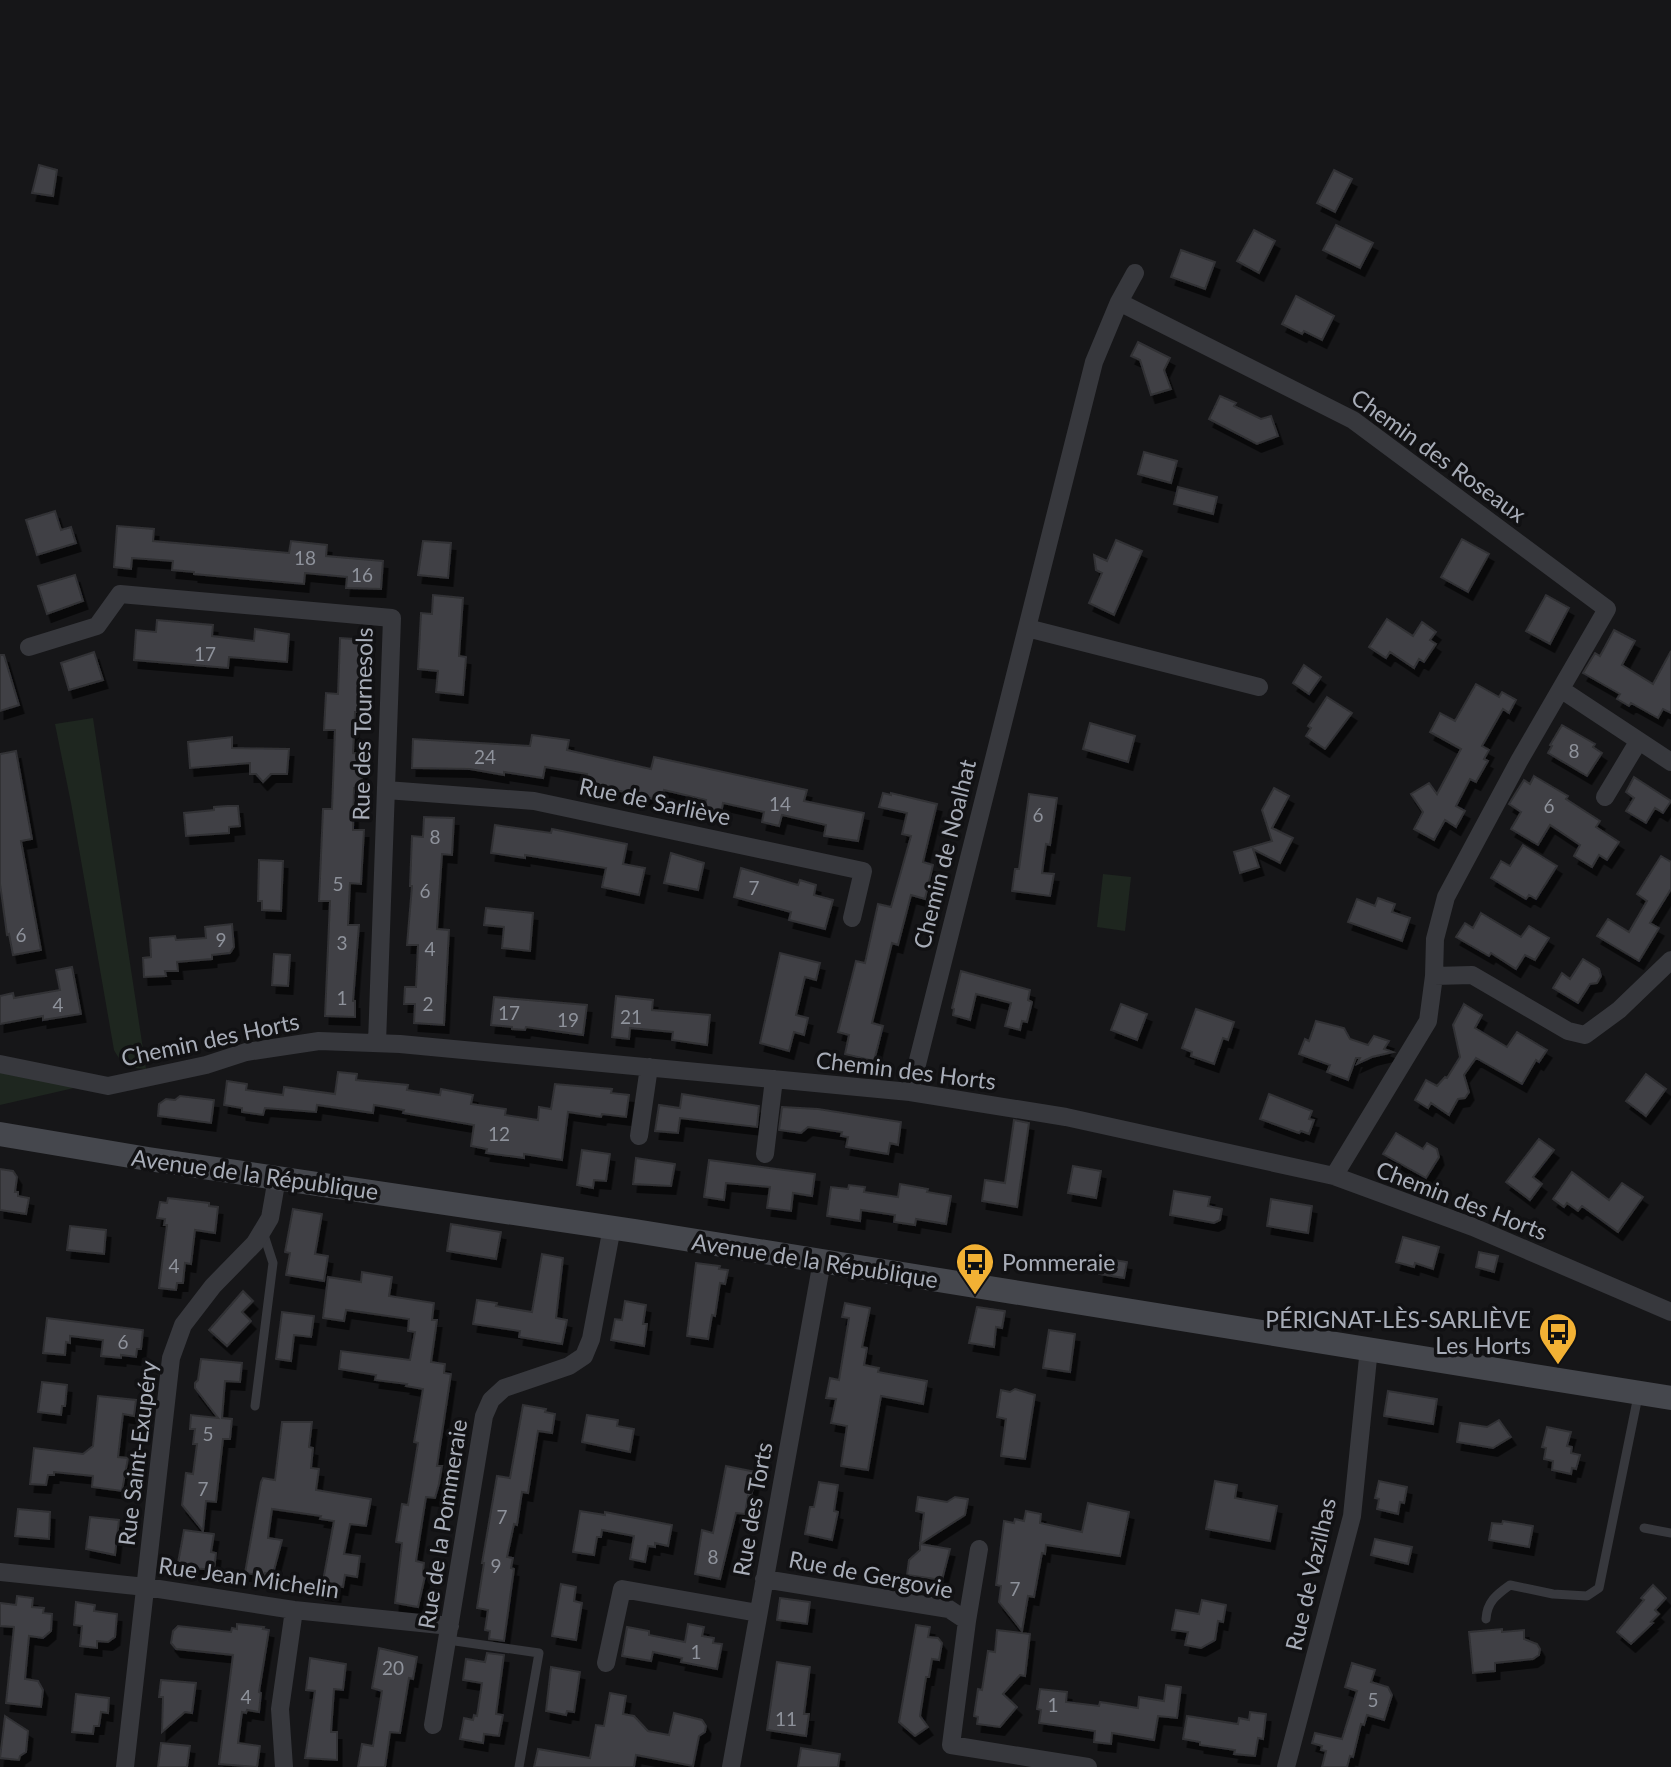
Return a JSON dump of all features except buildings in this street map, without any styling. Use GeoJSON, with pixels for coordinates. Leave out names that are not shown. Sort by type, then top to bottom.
{"type":"FeatureCollection","features":[{"type":"Feature","properties":{"kind":"street","name":"Chemin de Noalhat"},"geometry":{"type":"LineString","coordinates":[[910,1092],[1094,362],[1119,302],[1135,273]]}},
{"type":"Feature","properties":{"kind":"street","name":"Chemin des Roseaux"},"geometry":{"type":"LineString","coordinates":[[1119,302],[1353,420],[1607,608],[1562,690]]}},
{"type":"Feature","properties":{"kind":"street","name":"Rue des Tournesols"},"geometry":{"type":"LineString","coordinates":[[29,647],[97,626],[120,594],[392,618],[377,1043]]}},
{"type":"Feature","properties":{"kind":"street"},"geometry":{"type":"LineString","coordinates":[[1027,628],[1259,687]]}},
{"type":"Feature","properties":{"kind":"street"},"geometry":{"type":"LineString","coordinates":[[1334,1176],[1428,1021],[1434,976],[1435,939],[1446,897],[1513,772],[1562,690],[1638,743],[1671,762]]}},
{"type":"Feature","properties":{"kind":"street"},"geometry":{"type":"LineString","coordinates":[[1605,797],[1638,743]]}},
{"type":"Feature","properties":{"kind":"street","name":"Rue de Sarliève"},"geometry":{"type":"LineString","coordinates":[[386,790],[534,801],[863,871],[852,918]]}},
{"type":"Feature","properties":{"kind":"street"},"geometry":{"type":"LineString","coordinates":[[1434,976],[1472,975],[1568,1031],[1585,1035],[1619,1010],[1671,960]]}},
{"type":"Feature","properties":{"kind":"street","name":"Chemin des Horts"},"geometry":{"type":"LineString","coordinates":[[0,1064],[108,1086],[206,1065],[246,1052],[318,1041],[377,1043],[910,1092],[1066,1116],[1334,1176],[1473,1227],[1671,1312]]}},
{"type":"Feature","properties":{"kind":"street"},"geometry":{"type":"LineString","coordinates":[[639,1136],[649,1067]]}},
{"type":"Feature","properties":{"kind":"street"},"geometry":{"type":"LineString","coordinates":[[765,1154],[774,1079]]}},
{"type":"Feature","properties":{"kind":"street","name":"Avenue de la République"},"geometry":{"type":"LineString","coordinates":[[0,1133],[277,1178],[612,1227],[1671,1398]]}},
{"type":"Feature","properties":{"kind":"street","name":"Rue Saint-Exupéry"},"geometry":{"type":"LineString","coordinates":[[125,1767],[171,1358],[183,1325],[213,1286],[262,1231],[270,1217],[277,1178]]}},
{"type":"Feature","properties":{"kind":"street","name":"Rue de la Pommeraie"},"geometry":{"type":"LineString","coordinates":[[433,1725],[484,1416],[491,1400],[504,1388],[569,1367],[584,1356],[591,1339],[612,1227]]}},
{"type":"Feature","properties":{"kind":"street","name":"Rue des Torts"},"geometry":{"type":"LineString","coordinates":[[731,1767],[822,1261]]}},
{"type":"Feature","properties":{"kind":"street","name":"Rue de Vazilhas"},"geometry":{"type":"LineString","coordinates":[[1286,1767],[1352,1517],[1368,1348]]}},
{"type":"Feature","properties":{"kind":"street","name":"Rue de Gergovie"},"geometry":{"type":"LineString","coordinates":[[979,1549],[951,1745],[1088,1767]]}},
{"type":"Feature","properties":{"kind":"street","name":"Rue Jean Michelin"},"geometry":{"type":"LineString","coordinates":[[0,1572],[146,1587],[449,1633]]}},
{"type":"Feature","properties":{"kind":"street","name":"Rue de Gergovie"},"geometry":{"type":"LineString","coordinates":[[764,1579],[949,1609],[967,1621]]}},
{"type":"Feature","properties":{"kind":"street"},"geometry":{"type":"LineString","coordinates":[[606,1663],[622,1589],[758,1613]]}},
{"type":"Feature","properties":{"kind":"street"},"geometry":{"type":"LineString","coordinates":[[284,1767],[280,1709],[294,1610]]}},
{"type":"Feature","properties":{"kind":"lane"},"geometry":{"type":"LineString","coordinates":[[255,1406],[273,1263],[262,1231]]}},
{"type":"Feature","properties":{"kind":"lane"},"geometry":{"type":"LineString","coordinates":[[1486,1619],[1487,1607],[1497,1594],[1510,1585],[1553,1594],[1587,1596],[1599,1588],[1638,1394]]}},
{"type":"Feature","properties":{"kind":"lane"},"geometry":{"type":"LineString","coordinates":[[1644,1528],[1671,1533]]}},
{"type":"Feature","properties":{"kind":"lane"},"geometry":{"type":"LineString","coordinates":[[449,1633],[539,1653],[519,1767]]}},
{"type":"Feature","properties":{"kind":"shaded area"},"geometry":{"type":"Polygon","coordinates":[[[93,718],[146,1069],[127,1065],[114,1050],[55,724],[93,718]]]}},
{"type":"Feature","properties":{"kind":"shaded area"},"geometry":{"type":"Polygon","coordinates":[[[1103,874],[1131,877],[1125,931],[1097,927],[1103,874]]]}},
{"type":"Feature","properties":{"kind":"shaded area"},"geometry":{"type":"Polygon","coordinates":[[[0,1071],[75,1085],[74,1088],[0,1105],[0,1071]]]}},
{"type":"Feature","properties":{"kind":"place","name":"Pommeraie"},"geometry":{"type":"Point","coordinates":[975,1296]}},
{"type":"Feature","properties":{"kind":"place","name":"PÉRIGNAT-LÈS-SARLIÈVE Les Horts"},"geometry":{"type":"Point","coordinates":[1558,1366]}}]}
